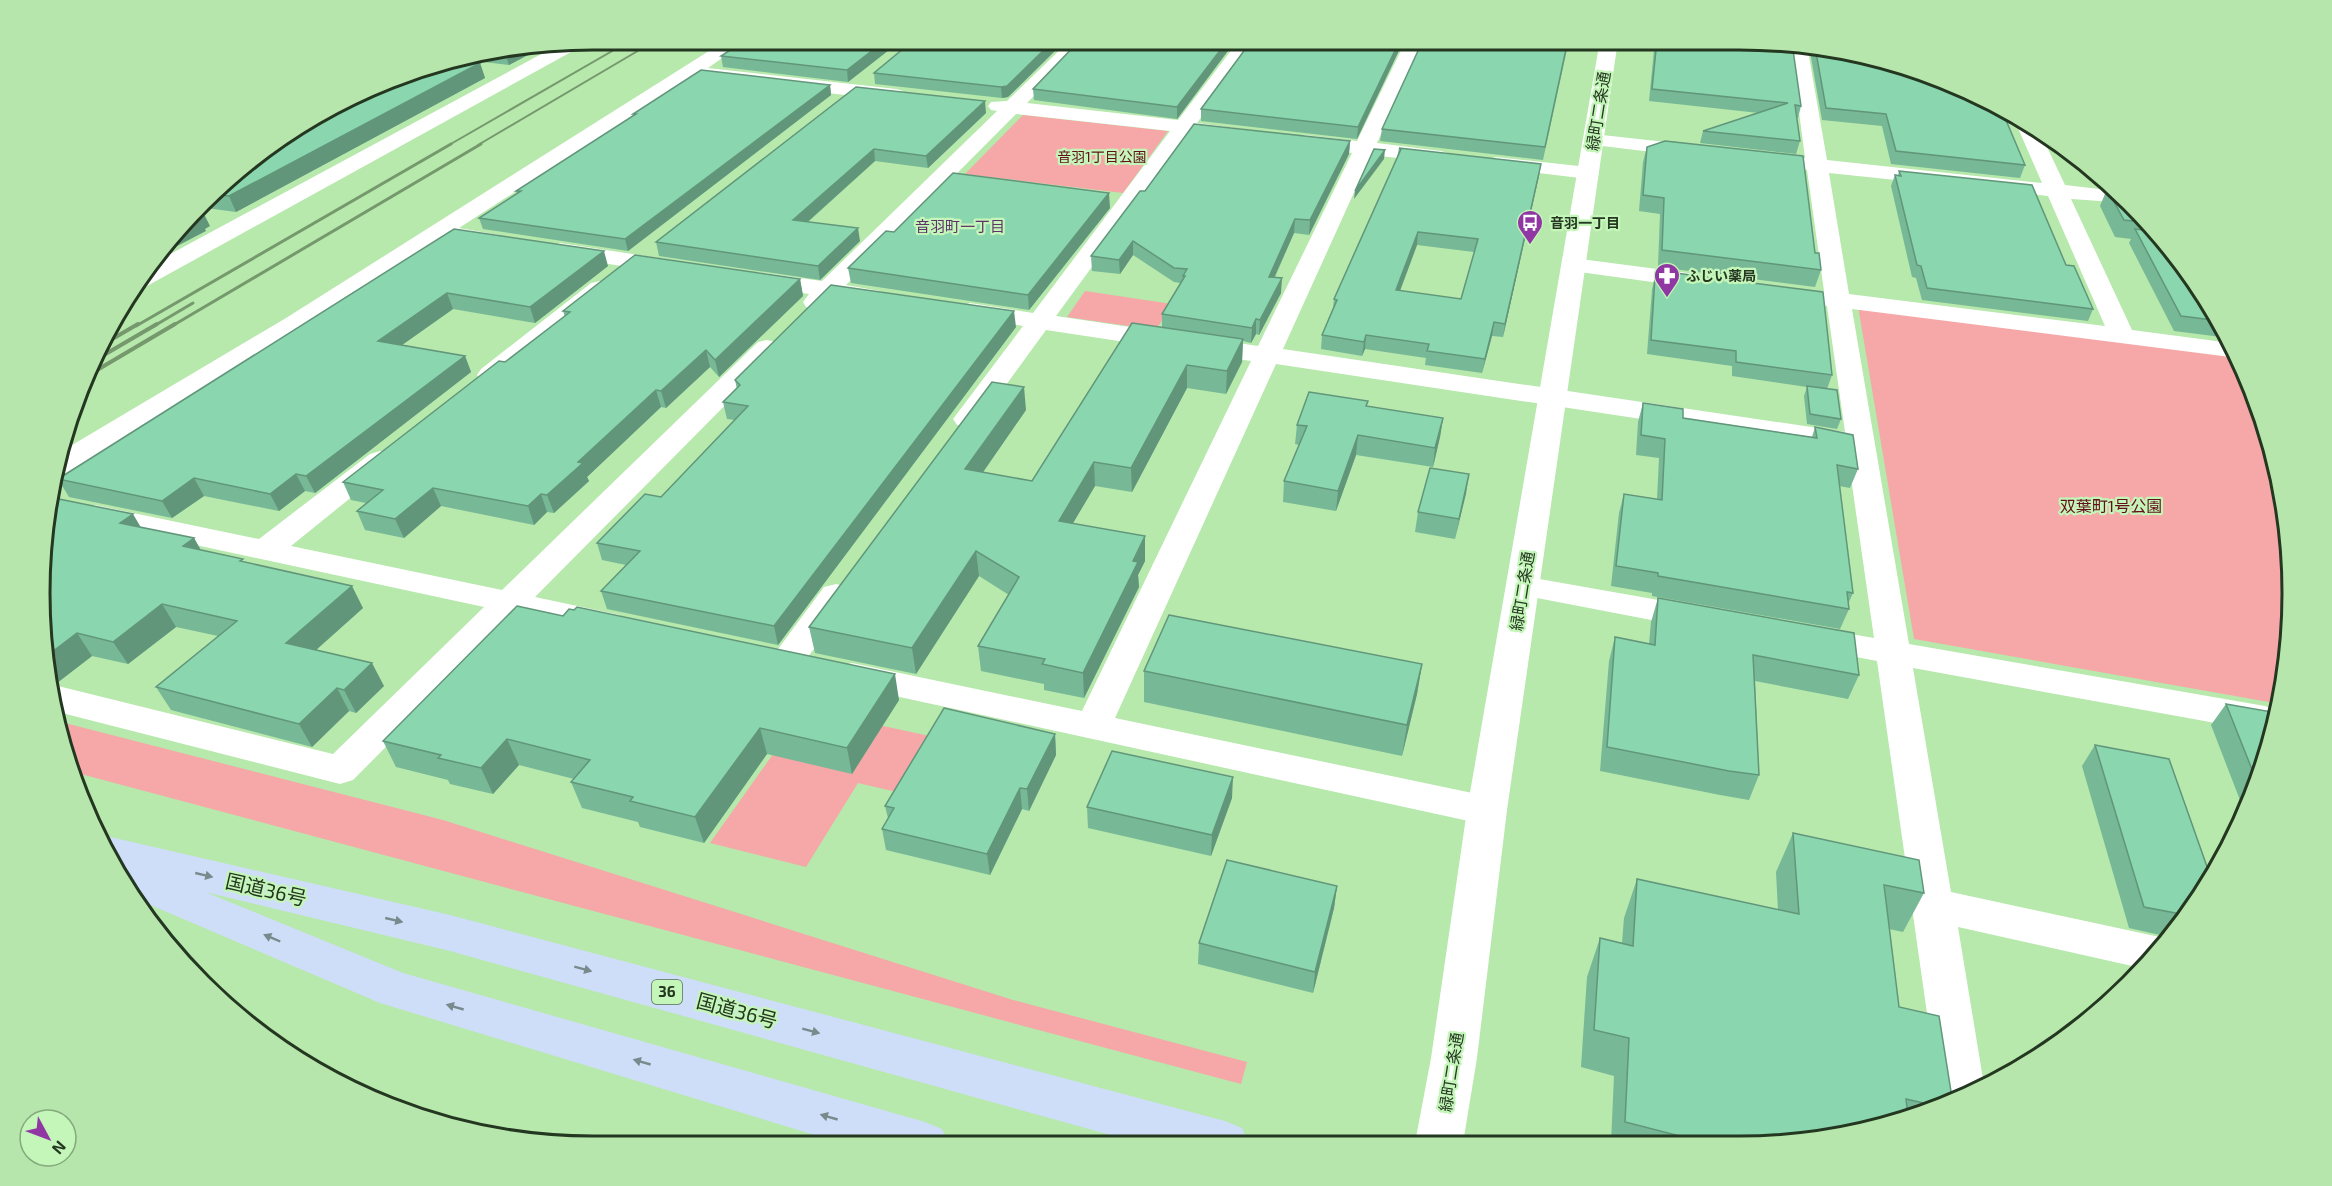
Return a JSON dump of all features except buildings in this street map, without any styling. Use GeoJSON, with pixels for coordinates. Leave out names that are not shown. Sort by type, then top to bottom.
{"type":"FeatureCollection","features":[{"type":"Feature","properties":{"kind":"highway","name":"国道36号"},"geometry":{"type":"LineString","coordinates":[[117,855],[450,933],[1196,1136]]}},
{"type":"Feature","properties":{"kind":"highway","name":"国道36号"},"geometry":{"type":"LineString","coordinates":[[130,877],[396,990],[894,1136]]}},
{"type":"Feature","properties":{"kind":"street"},"geometry":{"type":"LineString","coordinates":[[66,461],[295,323],[722,50]]}},
{"type":"Feature","properties":{"kind":"street"},"geometry":{"type":"LineString","coordinates":[[60,700],[340,770],[827,290],[953,178],[1011,108],[1070,50]]}},
{"type":"Feature","properties":{"kind":"street"},"geometry":{"type":"LineString","coordinates":[[955,435],[1040,321],[1117,199],[1183,127],[1241,50]]}},
{"type":"Feature","properties":{"kind":"street"},"geometry":{"type":"LineString","coordinates":[[1093,726],[1410,50]]}},
{"type":"Feature","properties":{"kind":"street","name":"緑町二条通"},"geometry":{"type":"LineString","coordinates":[[1440,1136],[1454,1058],[1487,810],[1607,50]]}},
{"type":"Feature","properties":{"kind":"street"},"geometry":{"type":"LineString","coordinates":[[155,272],[560,51]]}},
{"type":"Feature","properties":{"kind":"street"},"geometry":{"type":"LineString","coordinates":[[1799,53],[1961,1088]]}},
{"type":"Feature","properties":{"kind":"street"},"geometry":{"type":"LineString","coordinates":[[826,111],[881,68]]}},
{"type":"Feature","properties":{"kind":"street"},"geometry":{"type":"LineString","coordinates":[[484,70],[518,74]]}},
{"type":"Feature","properties":{"kind":"street"},"geometry":{"type":"LineString","coordinates":[[689,71],[910,96]]}},
{"type":"Feature","properties":{"kind":"street"},"geometry":{"type":"LineString","coordinates":[[977,104],[1251,135]]}},
{"type":"Feature","properties":{"kind":"street"},"geometry":{"type":"LineString","coordinates":[[2031,134],[2122,336]]}},
{"type":"Feature","properties":{"kind":"street"},"geometry":{"type":"LineString","coordinates":[[1285,139],[1455,158]]}},
{"type":"Feature","properties":{"kind":"street"},"geometry":{"type":"LineString","coordinates":[[1593,140],[1714,154]]}},
{"type":"Feature","properties":{"kind":"street"},"geometry":{"type":"LineString","coordinates":[[1477,161],[1588,173]]}},
{"type":"Feature","properties":{"kind":"street"},"geometry":{"type":"LineString","coordinates":[[1782,161],[2110,197]]}},
{"type":"Feature","properties":{"kind":"street"},"geometry":{"type":"LineString","coordinates":[[213,218],[246,223]]}},
{"type":"Feature","properties":{"kind":"street"},"geometry":{"type":"LineString","coordinates":[[437,232],[691,270]]}},
{"type":"Feature","properties":{"kind":"street"},"geometry":{"type":"LineString","coordinates":[[468,391],[662,240]]}},
{"type":"Feature","properties":{"kind":"street"},"geometry":{"type":"LineString","coordinates":[[1573,265],[1731,286]]}},
{"type":"Feature","properties":{"kind":"street"},"geometry":{"type":"LineString","coordinates":[[736,276],[898,300]]}},
{"type":"Feature","properties":{"kind":"street"},"geometry":{"type":"LineString","coordinates":[[1791,293],[2224,350]]}},
{"type":"Feature","properties":{"kind":"street"},"geometry":{"type":"LineString","coordinates":[[945,307],[1860,442]]}},
{"type":"Feature","properties":{"kind":"street"},"geometry":{"type":"LineString","coordinates":[[265,550],[394,449]]}},
{"type":"Feature","properties":{"kind":"street"},"geometry":{"type":"LineString","coordinates":[[60,507],[637,629]]}},
{"type":"Feature","properties":{"kind":"street"},"geometry":{"type":"LineString","coordinates":[[787,661],[850,576]]}},
{"type":"Feature","properties":{"kind":"street"},"geometry":{"type":"LineString","coordinates":[[1523,586],[1731,623]]}},
{"type":"Feature","properties":{"kind":"street"},"geometry":{"type":"LineString","coordinates":[[1778,632],[2267,719]]}},
{"type":"Feature","properties":{"kind":"street"},"geometry":{"type":"LineString","coordinates":[[753,654],[1487,810]]}},
{"type":"Feature","properties":{"kind":"street"},"geometry":{"type":"LineString","coordinates":[[1933,905],[2148,951]]}},
{"type":"Feature","properties":{"kind":"green space","name":"音羽1丁目公園"},"geometry":{"type":"Polygon","coordinates":[[[1023,115],[1168,131],[1123,193],[965,174],[1023,115]]]}},
{"type":"Feature","properties":{"kind":"green space"},"geometry":{"type":"Polygon","coordinates":[[[1085,291],[1172,304],[1156,330],[1067,317],[1085,291]]]}},
{"type":"Feature","properties":{"kind":"green space","name":"双葉町1号公園"},"geometry":{"type":"Polygon","coordinates":[[[1858,306],[2226,354],[2254,418],[2264,452],[2278,522],[2281,557],[2281,629],[2271,702],[1914,639],[1858,306]]]}},
{"type":"Feature","properties":{"kind":"green space"},"geometry":{"type":"Polygon","coordinates":[[[805,709],[934,737],[901,793],[858,783],[806,867],[710,843],[805,709]]]}},
{"type":"Feature","properties":{"kind":"green space"},"geometry":{"type":"Polygon","coordinates":[[[66,723],[443,820],[1013,1000],[1247,1062],[1241,1084],[80,774],[66,723]]]}},
{"type":"Feature","properties":{"kind":"railway"},"geometry":{"type":"LineString","coordinates":[[449,145],[614,50]]}},
{"type":"Feature","properties":{"kind":"railway"},"geometry":{"type":"LineString","coordinates":[[478,145],[639,50]]}},
{"type":"Feature","properties":{"kind":"railway"},"geometry":{"type":"LineString","coordinates":[[136,326],[451,144]]}},
{"type":"Feature","properties":{"kind":"railway"},"geometry":{"type":"LineString","coordinates":[[172,326],[481,144]]}},
{"type":"Feature","properties":{"kind":"railway"},"geometry":{"type":"LineString","coordinates":[[154,326],[193,303]]}},
{"type":"Feature","properties":{"kind":"railway"},"geometry":{"type":"LineString","coordinates":[[113,338],[138,324]]}},
{"type":"Feature","properties":{"kind":"railway"},"geometry":{"type":"LineString","coordinates":[[106,354],[157,324]]}},
{"type":"Feature","properties":{"kind":"railway"},"geometry":{"type":"LineString","coordinates":[[98,369],[175,324]]}},
{"type":"Feature","properties":{"kind":"place","name":"音羽一丁目"},"geometry":{"type":"Point","coordinates":[1530,246]}},
{"type":"Feature","properties":{"kind":"place","name":"ふじい薬局"},"geometry":{"type":"Point","coordinates":[1667,299]}},
{"type":"Feature","properties":{"kind":"district","name":"音羽町一丁目"},"geometry":{"type":"Point","coordinates":[960,227]}}]}
